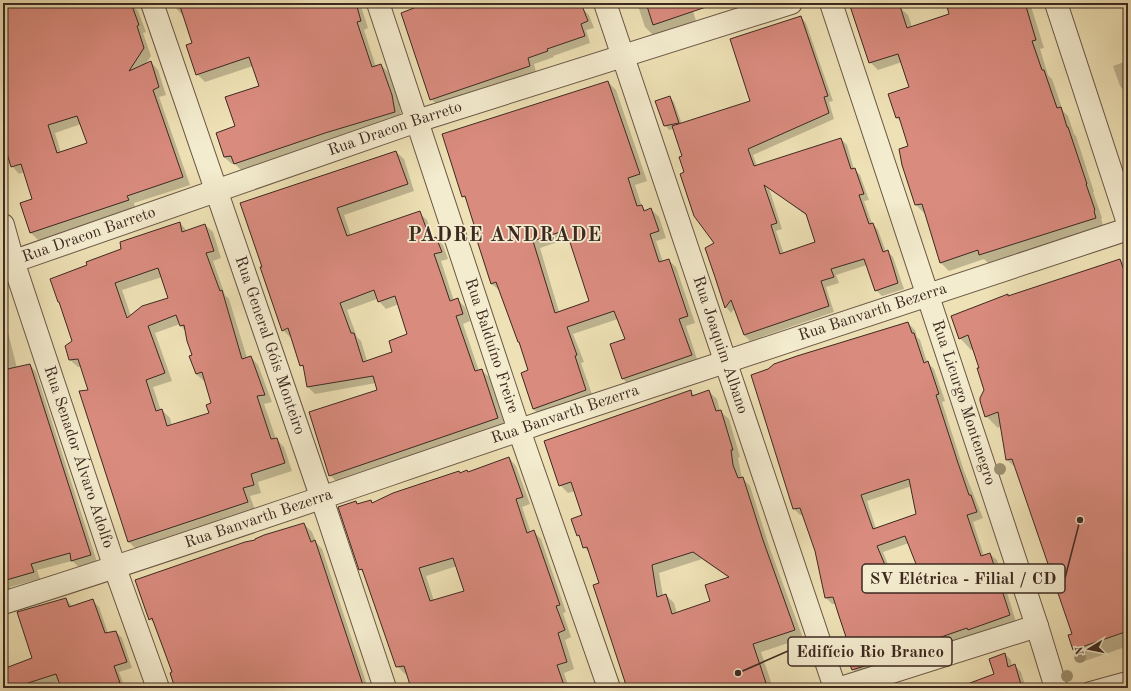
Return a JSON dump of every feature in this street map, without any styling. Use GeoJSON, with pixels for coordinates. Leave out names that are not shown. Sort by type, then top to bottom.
{"type":"FeatureCollection","features":[{"type":"Feature","properties":{"kind":"street","name":"Rua General Góis Monteiro"},"geometry":{"type":"LineString","coordinates":[[152,3],[322,499],[385,688]]}},
{"type":"Feature","properties":{"kind":"street","name":"Rua Balduíno Freire"},"geometry":{"type":"LineString","coordinates":[[378,3],[519,430],[608,688]]}},
{"type":"Feature","properties":{"kind":"street","name":"Rua Joaquim Albano"},"geometry":{"type":"LineString","coordinates":[[605,3],[835,688]]}},
{"type":"Feature","properties":{"kind":"street","name":"Rua Dracon Barreto"},"geometry":{"type":"LineString","coordinates":[[8,263],[417,121],[791,3]]}},
{"type":"Feature","properties":{"kind":"street","name":"Rua Licurgo Montenegro"},"geometry":{"type":"LineString","coordinates":[[831,3],[1037,626],[1056,688]]}},
{"type":"Feature","properties":{"kind":"street"},"geometry":{"type":"LineString","coordinates":[[1056,3],[1128,223]]}},
{"type":"Feature","properties":{"kind":"street","name":"Rua Senador Álvaro Adolfo"},"geometry":{"type":"LineString","coordinates":[[3,225],[8,263],[158,688]]}},
{"type":"Feature","properties":{"kind":"street","name":"Rua Banvarth Bezerra"},"geometry":{"type":"LineString","coordinates":[[3,603],[115,568],[322,499],[519,430],[1128,229]]}},
{"type":"Feature","properties":{"kind":"street"},"geometry":{"type":"LineString","coordinates":[[841,688],[1037,626]]}},
{"type":"Feature","properties":{"kind":"lane"},"geometry":{"type":"LineString","coordinates":[[1096,687],[1128,677]]}},
{"type":"Feature","properties":{"kind":"building"},"geometry":{"type":"Polygon","coordinates":[[[3,3],[131,3],[139,25],[137,26],[144,48],[129,71],[151,61],[159,87],[153,90],[183,177],[127,196],[129,200],[30,233],[20,203],[32,199],[21,164],[11,167],[3,140],[3,3]],[[77,116],[48,125],[57,153],[87,143],[77,116]]]}},
{"type":"Feature","properties":{"kind":"building"},"geometry":{"type":"Polygon","coordinates":[[[179,3],[356,3],[361,21],[357,22],[372,67],[381,64],[392,95],[395,112],[325,133],[234,164],[231,156],[224,157],[216,133],[235,126],[225,97],[259,86],[249,57],[196,75],[186,45],[192,43],[179,3]]]}},
{"type":"Feature","properties":{"kind":"building"},"geometry":{"type":"Polygon","coordinates":[[[412,3],[581,3],[588,21],[581,24],[585,36],[547,49],[548,51],[528,58],[530,66],[430,100],[401,13],[414,8],[412,3]]]}},
{"type":"Feature","properties":{"kind":"building"},"geometry":{"type":"Polygon","coordinates":[[[646,3],[709,3],[709,6],[653,25],[646,3]]]}},
{"type":"Feature","properties":{"kind":"building"},"geometry":{"type":"Polygon","coordinates":[[[849,3],[894,3],[895,7],[900,6],[907,28],[949,14],[946,3],[1025,3],[1036,40],[1032,41],[1057,108],[1061,107],[1087,184],[1096,218],[979,255],[978,250],[940,263],[922,204],[915,205],[902,165],[899,149],[908,146],[899,117],[896,118],[888,94],[909,87],[898,54],[869,63],[849,3]]]}},
{"type":"Feature","properties":{"kind":"building"},"geometry":{"type":"Polygon","coordinates":[[[801,16],[828,96],[824,97],[829,113],[748,149],[754,166],[841,138],[851,169],[855,168],[864,194],[859,195],[869,224],[873,223],[883,252],[888,250],[898,283],[875,291],[864,259],[831,269],[834,277],[821,281],[829,306],[744,335],[731,300],[725,308],[705,248],[714,243],[694,216],[680,174],[684,172],[679,157],[682,156],[672,126],[750,101],[730,39],[801,16]],[[764,185],[777,223],[771,225],[780,254],[815,242],[806,214],[764,185]]]}},
{"type":"Feature","properties":{"kind":"building"},"geometry":{"type":"Polygon","coordinates":[[[608,81],[640,174],[628,178],[637,206],[642,205],[644,211],[651,208],[659,231],[650,234],[659,262],[669,259],[688,316],[679,319],[692,355],[622,379],[610,344],[625,339],[614,311],[567,327],[577,355],[575,356],[586,390],[533,409],[521,373],[528,370],[519,342],[496,282],[491,284],[473,228],[475,228],[465,196],[462,197],[442,134],[608,81]],[[566,230],[533,241],[555,313],[589,301],[566,230]]]}},
{"type":"Feature","properties":{"kind":"building"},"geometry":{"type":"Polygon","coordinates":[[[670,96],[679,123],[664,126],[655,101],[670,96]]]}},
{"type":"Feature","properties":{"kind":"building"},"geometry":{"type":"Polygon","coordinates":[[[396,151],[408,184],[337,208],[347,236],[420,211],[430,239],[436,237],[442,252],[434,254],[450,301],[458,298],[463,314],[456,316],[475,371],[482,369],[498,418],[329,476],[309,412],[377,390],[373,376],[307,387],[303,365],[300,366],[288,328],[282,331],[240,203],[396,151]],[[374,290],[340,303],[351,333],[354,333],[363,362],[392,352],[389,341],[407,334],[395,296],[378,302],[374,290]]]}},
{"type":"Feature","properties":{"kind":"building"},"geometry":{"type":"Polygon","coordinates":[[[180,222],[182,232],[205,224],[214,251],[206,253],[220,291],[222,290],[242,359],[251,356],[265,395],[257,396],[271,439],[277,438],[285,463],[251,474],[254,485],[243,488],[248,502],[128,542],[79,391],[88,390],[78,359],[69,360],[65,346],[72,341],[50,279],[87,265],[86,262],[121,249],[120,242],[180,222]],[[158,268],[115,283],[127,318],[142,306],[168,298],[158,268]],[[176,315],[148,326],[165,373],[146,380],[156,411],[162,409],[167,426],[209,413],[206,405],[211,403],[202,372],[196,374],[189,356],[192,355],[187,341],[184,325],[180,326],[176,315]]]}},
{"type":"Feature","properties":{"kind":"building"},"geometry":{"type":"Polygon","coordinates":[[[1120,259],[1128,282],[1128,631],[1073,650],[1068,635],[1072,634],[1012,459],[1006,460],[998,412],[985,417],[980,401],[984,390],[977,368],[979,368],[968,335],[959,339],[951,316],[1008,294],[1008,296],[1120,259]]]}},
{"type":"Feature","properties":{"kind":"building"},"geometry":{"type":"Polygon","coordinates":[[[908,322],[912,333],[914,333],[924,363],[928,361],[939,394],[936,395],[958,463],[969,495],[971,495],[977,512],[967,515],[981,556],[990,553],[1010,615],[968,630],[967,628],[901,651],[902,654],[852,670],[844,651],[850,649],[833,597],[825,598],[815,551],[800,508],[793,509],[751,375],[768,369],[774,364],[908,322]],[[909,479],[861,495],[873,529],[916,514],[909,479]],[[905,536],[877,546],[888,572],[916,564],[905,536]]]}},
{"type":"Feature","properties":{"kind":"building"},"geometry":{"type":"Polygon","coordinates":[[[30,364],[91,555],[71,561],[70,553],[31,564],[34,572],[3,581],[3,483],[6,483],[3,470],[3,370],[30,364]]]}},
{"type":"Feature","properties":{"kind":"building"},"geometry":{"type":"Polygon","coordinates":[[[691,390],[692,396],[709,390],[716,411],[721,410],[733,450],[731,450],[733,465],[738,478],[743,477],[763,540],[795,630],[753,644],[766,683],[750,688],[627,688],[593,585],[599,583],[587,547],[583,548],[579,535],[577,536],[571,519],[582,515],[571,482],[559,486],[544,441],[691,390]],[[693,552],[652,565],[657,597],[666,594],[672,614],[710,601],[705,585],[729,577],[693,552]]]}},
{"type":"Feature","properties":{"kind":"building"},"geometry":{"type":"Polygon","coordinates":[[[509,457],[523,497],[516,499],[527,533],[534,530],[560,605],[556,606],[565,630],[558,633],[567,662],[557,665],[565,688],[411,688],[404,666],[396,667],[362,569],[359,570],[338,507],[356,501],[357,504],[371,500],[372,503],[393,493],[459,471],[460,473],[467,470],[468,472],[509,457]],[[453,558],[419,568],[430,601],[464,591],[453,558]]]}},
{"type":"Feature","properties":{"kind":"building"},"geometry":{"type":"Polygon","coordinates":[[[304,523],[311,542],[315,540],[364,688],[175,688],[170,673],[172,672],[152,618],[149,620],[135,580],[245,542],[255,540],[264,535],[304,523]]]}},
{"type":"Feature","properties":{"kind":"building"},"geometry":{"type":"Polygon","coordinates":[[[66,598],[69,607],[93,599],[105,633],[116,631],[127,662],[114,666],[120,683],[106,688],[61,688],[56,674],[25,684],[27,688],[7,688],[3,676],[3,669],[32,658],[17,612],[66,598]]]}},
{"type":"Feature","properties":{"kind":"building"},"geometry":{"type":"Polygon","coordinates":[[[1005,653],[1008,667],[1015,664],[1022,688],[962,688],[962,686],[994,674],[989,659],[1005,653]]]}},
{"type":"Feature","properties":{"kind":"place","name":"SV Elétrica - Filial / CD"},"geometry":{"type":"Point","coordinates":[1080,520]}},
{"type":"Feature","properties":{"kind":"place","name":"Edifício Rio Branco"},"geometry":{"type":"Point","coordinates":[738,673]}},
{"type":"Feature","properties":{"kind":"district","name":"PADRE ANDRADE"},"geometry":{"type":"Point","coordinates":[505,236]}}]}
